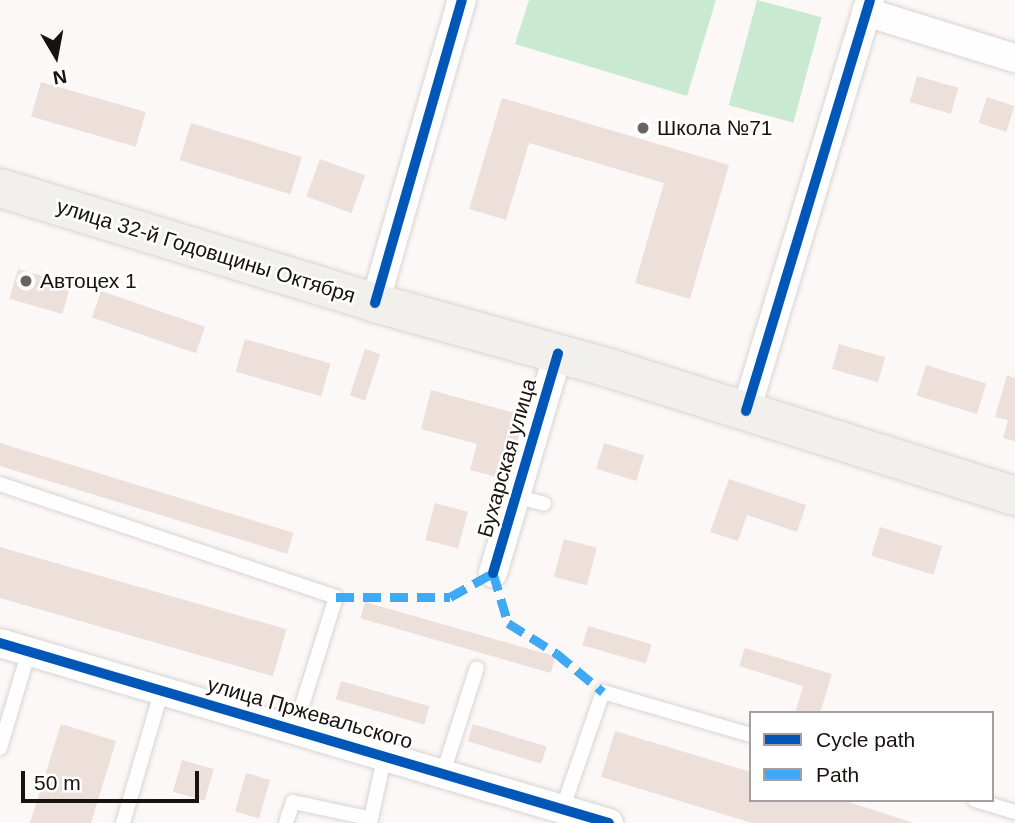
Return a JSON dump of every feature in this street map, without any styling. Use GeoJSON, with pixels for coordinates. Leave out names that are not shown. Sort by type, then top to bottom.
{"type":"FeatureCollection","features":[{"type":"Feature","properties":{"kind":"main road","name":"улица 32-й Годовщины Октября"},"geometry":{"type":"LineString","coordinates":[[0,188],[375,303],[558,353],[1015,496]]}},
{"type":"Feature","properties":{"kind":"street"},"geometry":{"type":"LineString","coordinates":[[375,303],[463,0]]}},
{"type":"Feature","properties":{"kind":"street"},"geometry":{"type":"LineString","coordinates":[[746,411],[868,6],[1015,58]]}},
{"type":"Feature","properties":{"kind":"street","name":"Бухарская улица"},"geometry":{"type":"LineString","coordinates":[[493,573],[558,353]]}},
{"type":"Feature","properties":{"kind":"street","name":"улица Пржевальского"},"geometry":{"type":"LineString","coordinates":[[0,643],[384,754],[560,817],[609,823]]}},
{"type":"Feature","properties":{"kind":"lane"},"geometry":{"type":"LineString","coordinates":[[0,484],[336,597],[295,728]]}},
{"type":"Feature","properties":{"kind":"lane"},"geometry":{"type":"LineString","coordinates":[[515,496],[544,504]]}},
{"type":"Feature","properties":{"kind":"lane"},"geometry":{"type":"LineString","coordinates":[[0,748],[29,651]]}},
{"type":"Feature","properties":{"kind":"lane"},"geometry":{"type":"LineString","coordinates":[[443,773],[477,668]]}},
{"type":"Feature","properties":{"kind":"lane"},"geometry":{"type":"LineString","coordinates":[[123,823],[162,690]]}},
{"type":"Feature","properties":{"kind":"lane"},"geometry":{"type":"LineString","coordinates":[[560,817],[603,692],[749,734]]}},
{"type":"Feature","properties":{"kind":"lane"},"geometry":{"type":"LineString","coordinates":[[286,823],[293,802],[369,820],[384,754]]}},
{"type":"Feature","properties":{"kind":"lane"},"geometry":{"type":"LineString","coordinates":[[982,802],[1015,812]]}},
{"type":"Feature","properties":{"kind":"green space"},"geometry":{"type":"Polygon","coordinates":[[[529,0],[716,0],[687,96],[515,44],[529,0]]]}},
{"type":"Feature","properties":{"kind":"green space"},"geometry":{"type":"Polygon","coordinates":[[[757,0],[822,17],[794,123],[729,105],[757,0]]]}},
{"type":"Feature","properties":{"kind":"building"},"geometry":{"type":"Polygon","coordinates":[[[917,76],[958,88],[951,114],[910,102],[917,76]]]}},
{"type":"Feature","properties":{"kind":"building"},"geometry":{"type":"Polygon","coordinates":[[[41,82],[146,112],[136,147],[31,117],[41,82]]]}},
{"type":"Feature","properties":{"kind":"building"},"geometry":{"type":"Polygon","coordinates":[[[987,97],[1015,106],[1006,132],[979,123],[987,97]]]}},
{"type":"Feature","properties":{"kind":"building"},"geometry":{"type":"Polygon","coordinates":[[[502,98],[729,165],[690,299],[635,283],[664,183],[529,143],[506,220],[469,209],[502,98]]]}},
{"type":"Feature","properties":{"kind":"building"},"geometry":{"type":"Polygon","coordinates":[[[191,123],[302,157],[291,194],[180,160],[191,123]]]}},
{"type":"Feature","properties":{"kind":"building"},"geometry":{"type":"Polygon","coordinates":[[[320,159],[365,175],[351,213],[306,197],[320,159]]]}},
{"type":"Feature","properties":{"kind":"building"},"geometry":{"type":"Polygon","coordinates":[[[18,269],[71,284],[62,314],[9,299],[18,269]]]}},
{"type":"Feature","properties":{"kind":"building"},"geometry":{"type":"Polygon","coordinates":[[[101,291],[205,327],[196,353],[92,317],[101,291]]]}},
{"type":"Feature","properties":{"kind":"building"},"geometry":{"type":"Polygon","coordinates":[[[245,339],[331,364],[321,396],[236,372],[245,339]]]}},
{"type":"Feature","properties":{"kind":"building"},"geometry":{"type":"Polygon","coordinates":[[[839,344],[885,357],[878,382],[832,369],[839,344]]]}},
{"type":"Feature","properties":{"kind":"building"},"geometry":{"type":"Polygon","coordinates":[[[365,349],[380,354],[365,401],[350,396],[365,349]]]}},
{"type":"Feature","properties":{"kind":"building"},"geometry":{"type":"Polygon","coordinates":[[[926,365],[986,383],[977,414],[917,396],[926,365]]]}},
{"type":"Feature","properties":{"kind":"building"},"geometry":{"type":"Polygon","coordinates":[[[1007,375],[1015,378],[1015,441],[1003,438],[1008,420],[995,417],[1007,375]]]}},
{"type":"Feature","properties":{"kind":"building"},"geometry":{"type":"Polygon","coordinates":[[[431,390],[522,415],[505,479],[470,470],[477,444],[421,429],[431,390]]]}},
{"type":"Feature","properties":{"kind":"building"},"geometry":{"type":"Polygon","coordinates":[[[0,443],[294,533],[287,554],[0,466],[0,443]]]}},
{"type":"Feature","properties":{"kind":"building"},"geometry":{"type":"Polygon","coordinates":[[[604,443],[644,455],[636,481],[596,469],[604,443]]]}},
{"type":"Feature","properties":{"kind":"building"},"geometry":{"type":"Polygon","coordinates":[[[729,479],[806,505],[797,532],[747,515],[738,541],[710,532],[729,479]]]}},
{"type":"Feature","properties":{"kind":"building"},"geometry":{"type":"Polygon","coordinates":[[[435,503],[468,512],[458,549],[425,540],[435,503]]]}},
{"type":"Feature","properties":{"kind":"building"},"geometry":{"type":"Polygon","coordinates":[[[880,527],[942,546],[933,575],[871,556],[880,527]]]}},
{"type":"Feature","properties":{"kind":"building"},"geometry":{"type":"Polygon","coordinates":[[[564,539],[597,548],[587,585],[554,577],[564,539]]]}},
{"type":"Feature","properties":{"kind":"building"},"geometry":{"type":"Polygon","coordinates":[[[0,547],[286,629],[273,676],[0,598],[0,547]]]}},
{"type":"Feature","properties":{"kind":"building"},"geometry":{"type":"Polygon","coordinates":[[[365,602],[555,657],[551,673],[360,618],[365,602]]]}},
{"type":"Feature","properties":{"kind":"building"},"geometry":{"type":"Polygon","coordinates":[[[588,626],[651,644],[646,663],[582,645],[588,626]]]}},
{"type":"Feature","properties":{"kind":"building"},"geometry":{"type":"Polygon","coordinates":[[[745,648],[832,674],[821,711],[796,711],[803,686],[739,666],[745,648]]]}},
{"type":"Feature","properties":{"kind":"building"},"geometry":{"type":"Polygon","coordinates":[[[341,681],[429,706],[424,725],[336,699],[341,681]]]}},
{"type":"Feature","properties":{"kind":"building"},"geometry":{"type":"Polygon","coordinates":[[[61,724],[116,741],[91,823],[30,823],[61,724]]]}},
{"type":"Feature","properties":{"kind":"building"},"geometry":{"type":"Polygon","coordinates":[[[473,724],[547,747],[541,764],[468,741],[473,724]]]}},
{"type":"Feature","properties":{"kind":"building"},"geometry":{"type":"Polygon","coordinates":[[[615,731],[749,771],[749,802],[848,802],[914,823],[752,823],[601,777],[615,731]]]}},
{"type":"Feature","properties":{"kind":"building"},"geometry":{"type":"Polygon","coordinates":[[[182,760],[214,769],[205,801],[173,792],[182,760]]]}},
{"type":"Feature","properties":{"kind":"building"},"geometry":{"type":"Polygon","coordinates":[[[246,773],[270,780],[259,818],[235,811],[246,773]]]}},
{"type":"Feature","properties":{"kind":"marked path"},"geometry":{"type":"LineString","coordinates":[[336,597],[450,597],[493,573],[508,623],[556,653],[603,692]]}},
{"type":"Feature","properties":{"kind":"cycle path"},"geometry":{"type":"LineString","coordinates":[[375,303],[462,0]]}},
{"type":"Feature","properties":{"kind":"cycle path"},"geometry":{"type":"LineString","coordinates":[[746,411],[870,0]]}},
{"type":"Feature","properties":{"kind":"cycle path"},"geometry":{"type":"LineString","coordinates":[[493,573],[558,353]]}},
{"type":"Feature","properties":{"kind":"cycle path"},"geometry":{"type":"LineString","coordinates":[[0,643],[609,823]]}},
{"type":"Feature","properties":{"kind":"place","name":"Школа №71"},"geometry":{"type":"Point","coordinates":[643,128]}},
{"type":"Feature","properties":{"kind":"place","name":"Автоцех 1"},"geometry":{"type":"Point","coordinates":[26,281]}}]}
